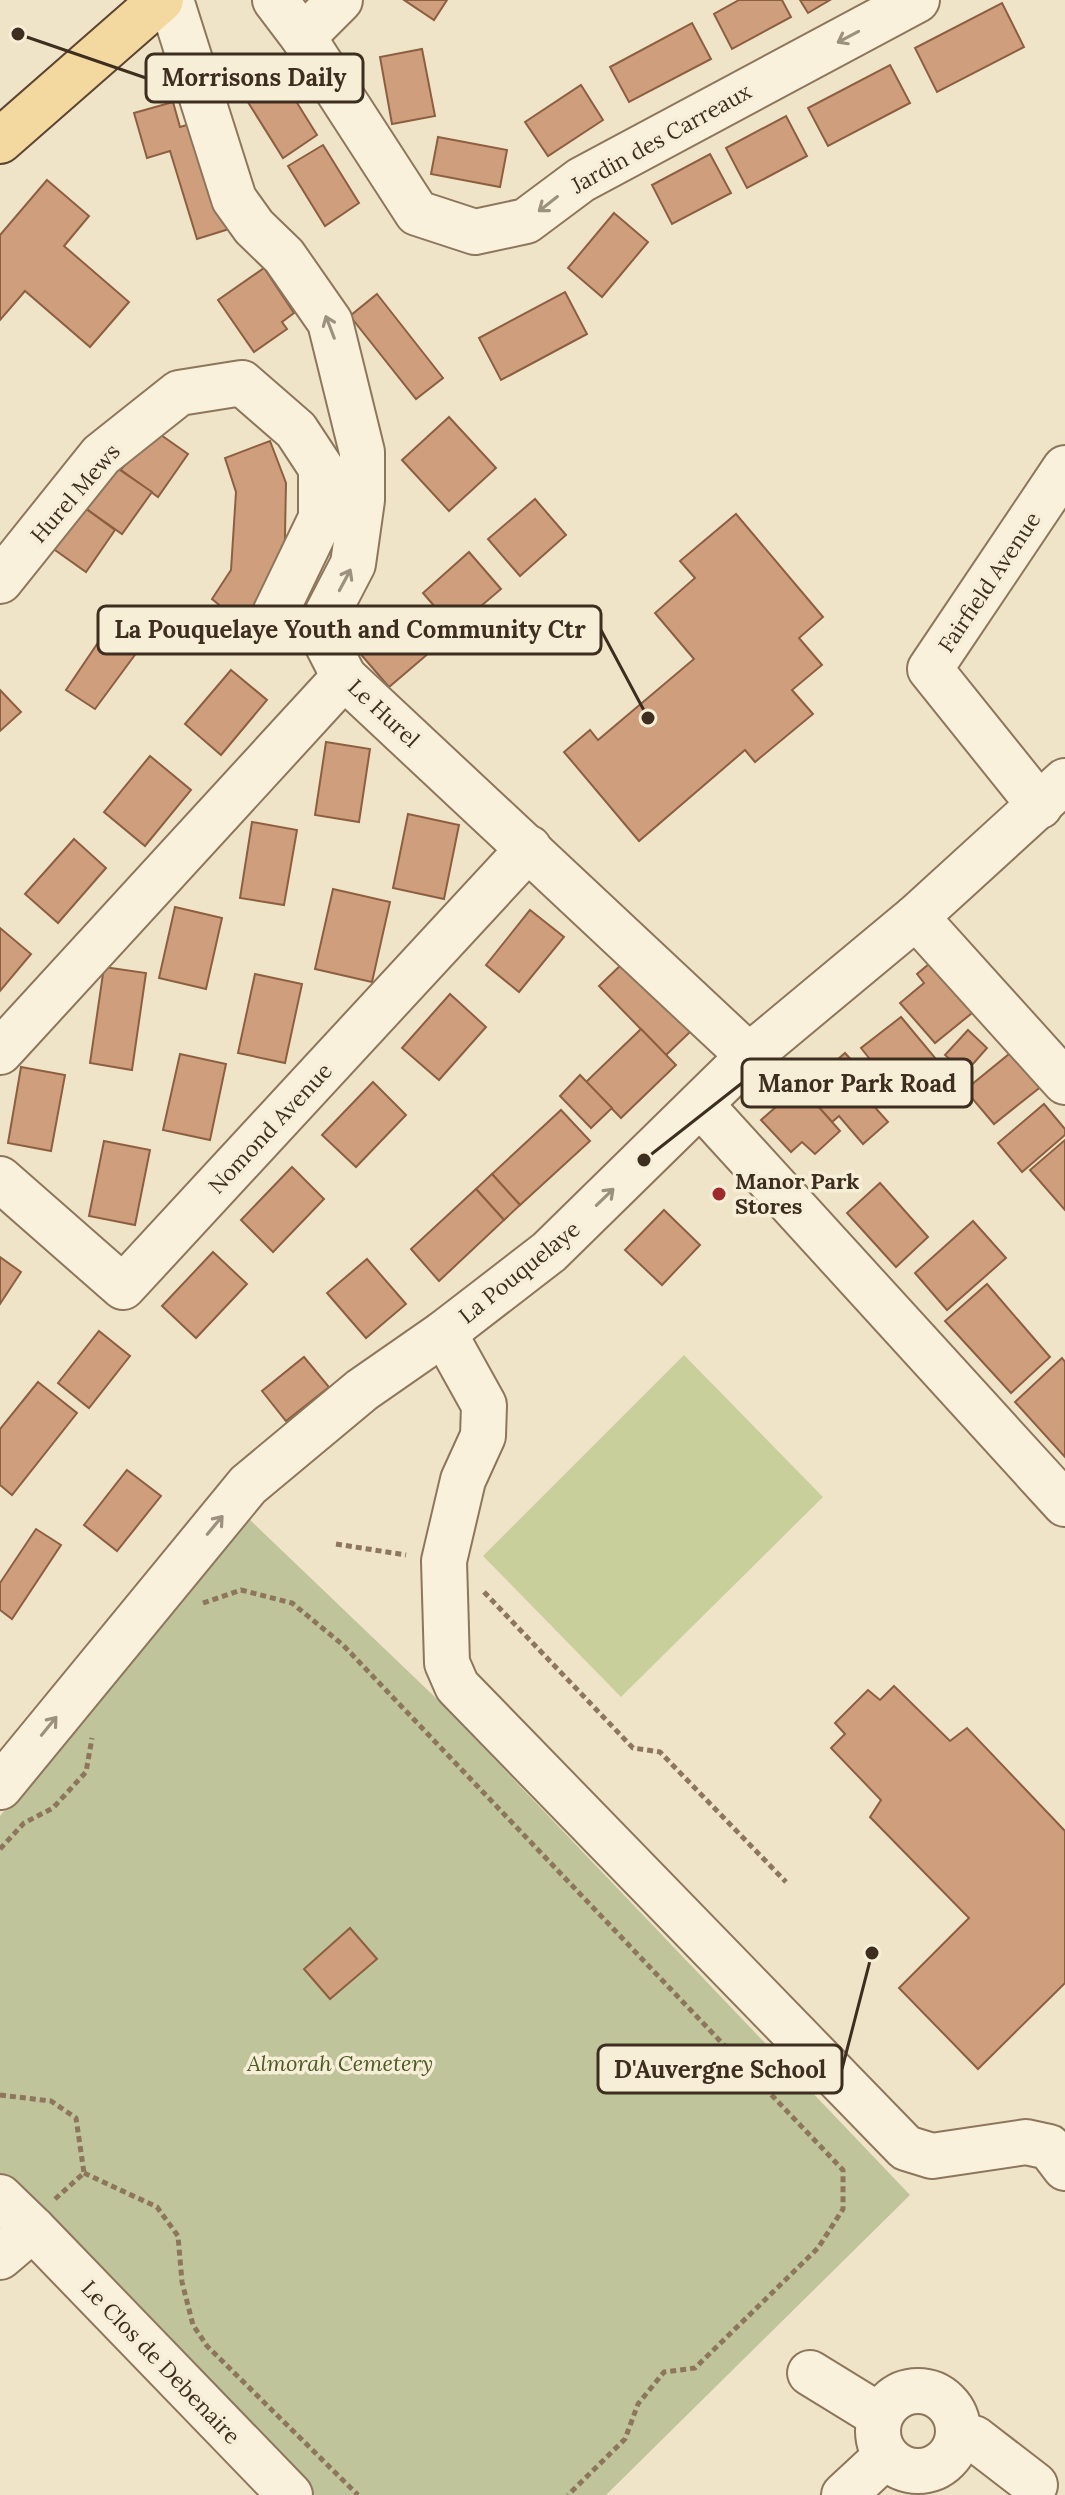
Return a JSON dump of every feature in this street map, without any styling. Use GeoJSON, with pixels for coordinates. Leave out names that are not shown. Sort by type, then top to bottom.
{"type":"FeatureCollection","features":[{"type":"Feature","properties":{"kind":"main road"},"geometry":{"type":"LineString","coordinates":[[0,141],[161,0]]}},
{"type":"Feature","properties":{"kind":"street","name":"Le Hurel"},"geometry":{"type":"LineString","coordinates":[[171,0],[234,199],[254,227],[284,256],[330,322],[362,452],[362,500],[353,564],[327,614],[325,640],[344,677],[749,1056]]}},
{"type":"Feature","properties":{"kind":"street","name":"Jardin des Carreaux"},"geometry":{"type":"LineString","coordinates":[[275,0],[303,37],[417,213],[475,232],[526,221],[581,180],[917,0]]}},
{"type":"Feature","properties":{"kind":"street"},"geometry":{"type":"LineString","coordinates":[[303,37],[340,0]]}},
{"type":"Feature","properties":{"kind":"street","name":"Hurel Mews"},"geometry":{"type":"LineString","coordinates":[[0,581],[101,455],[179,393],[242,383],[296,430],[321,468],[321,518],[267,630]]}},
{"type":"Feature","properties":{"kind":"street","name":"Fairfield Avenue"},"geometry":{"type":"LineString","coordinates":[[1052,793],[930,669],[1065,468]]}},
{"type":"Feature","properties":{"kind":"street"},"geometry":{"type":"LineString","coordinates":[[0,1052],[344,677]]}},
{"type":"Feature","properties":{"kind":"street","name":"La Pouquelaye"},"geometry":{"type":"LineString","coordinates":[[0,1787],[248,1485],[362,1390],[444,1333],[549,1252],[749,1056],[916,917],[1052,793]]}},
{"type":"Feature","properties":{"kind":"street","name":"Nomond Avenue"},"geometry":{"type":"LineString","coordinates":[[0,1179],[123,1287],[529,848]]}},
{"type":"Feature","properties":{"kind":"street"},"geometry":{"type":"LineString","coordinates":[[916,917],[1065,1082]]}},
{"type":"Feature","properties":{"kind":"street"},"geometry":{"type":"LineString","coordinates":[[701,1105],[1065,1504]]}},
{"type":"Feature","properties":{"kind":"street"},"geometry":{"type":"LineString","coordinates":[[444,1333],[484,1405],[483,1436],[463,1480],[444,1561],[447,1663],[457,1686],[906,2148],[932,2156],[1026,2142],[1049,2147],[1065,2168]]}},
{"type":"Feature","properties":{"kind":"street","name":"Le Clos de Debenaire"},"geometry":{"type":"LineString","coordinates":[[0,2197],[290,2495]]}},
{"type":"Feature","properties":{"kind":"street"},"geometry":{"type":"LineString","coordinates":[[0,2257],[33,2229]]}},
{"type":"Feature","properties":{"kind":"street"},"geometry":{"type":"LineString","coordinates":[[810,2373],[883,2436],[896,2466],[909,2471],[930,2470],[942,2464],[952,2453],[958,2435],[954,2414],[943,2400],[931,2393],[919,2391],[895,2398],[883,2436],[844,2495]]}},
{"type":"Feature","properties":{"kind":"street"},"geometry":{"type":"LineString","coordinates":[[958,2435],[974,2438],[1035,2485]]}},
{"type":"Feature","properties":{"kind":"path"},"geometry":{"type":"LineString","coordinates":[[336,1544],[444,1561],[469,1576],[633,1748],[660,1752],[786,1882]]}},
{"type":"Feature","properties":{"kind":"path"},"geometry":{"type":"LineString","coordinates":[[194,1614],[204,1602],[241,1590],[292,1603],[343,1645],[843,2170],[843,2209],[818,2248],[695,2368],[664,2372],[638,2404],[625,2439],[568,2495]]}},
{"type":"Feature","properties":{"kind":"path"},"geometry":{"type":"LineString","coordinates":[[0,1849],[24,1823],[53,1808],[86,1772],[92,1739],[101,1727]]}},
{"type":"Feature","properties":{"kind":"path"},"geometry":{"type":"LineString","coordinates":[[0,2095],[51,2101],[76,2118],[84,2173],[157,2207],[178,2236],[182,2282],[193,2325],[207,2346],[358,2495]]}},
{"type":"Feature","properties":{"kind":"green space"},"geometry":{"type":"Polygon","coordinates":[[[684,1355],[823,1497],[621,1697],[483,1556],[684,1355]]]}},
{"type":"Feature","properties":{"kind":"green space","name":"Almorah Cemetery"},"geometry":{"type":"Polygon","coordinates":[[[249,1519],[436,1698],[910,2195],[606,2495],[315,2495],[0,2179],[0,1816],[249,1519]]]}},
{"type":"Feature","properties":{"kind":"building"},"geometry":{"type":"Polygon","coordinates":[[[404,0],[447,0],[434,20],[404,0]]]}},
{"type":"Feature","properties":{"kind":"building"},"geometry":{"type":"Polygon","coordinates":[[[739,0],[782,0],[791,17],[732,49],[714,14],[739,0]]]}},
{"type":"Feature","properties":{"kind":"building"},"geometry":{"type":"Polygon","coordinates":[[[800,0],[830,0],[808,13],[800,0]]]}},
{"type":"Feature","properties":{"kind":"building"},"geometry":{"type":"Polygon","coordinates":[[[1002,3],[1024,47],[937,92],[915,48],[1002,3]]]}},
{"type":"Feature","properties":{"kind":"building"},"geometry":{"type":"Polygon","coordinates":[[[692,23],[711,59],[629,102],[610,67],[692,23]]]}},
{"type":"Feature","properties":{"kind":"building"},"geometry":{"type":"Polygon","coordinates":[[[422,49],[435,116],[392,124],[380,57],[422,49]]]}},
{"type":"Feature","properties":{"kind":"building"},"geometry":{"type":"Polygon","coordinates":[[[890,65],[910,103],[828,146],[808,108],[890,65]]]}},
{"type":"Feature","properties":{"kind":"building"},"geometry":{"type":"Polygon","coordinates":[[[281,77],[317,135],[283,158],[246,99],[281,77]]]}},
{"type":"Feature","properties":{"kind":"building"},"geometry":{"type":"Polygon","coordinates":[[[581,85],[603,120],[548,156],[525,122],[581,85]]]}},
{"type":"Feature","properties":{"kind":"building"},"geometry":{"type":"Polygon","coordinates":[[[173,102],[180,127],[197,122],[229,229],[197,239],[170,151],[147,158],[134,113],[173,102]]]}},
{"type":"Feature","properties":{"kind":"building"},"geometry":{"type":"Polygon","coordinates":[[[786,116],[807,156],[747,188],[726,148],[786,116]]]}},
{"type":"Feature","properties":{"kind":"building"},"geometry":{"type":"Polygon","coordinates":[[[438,137],[507,150],[500,187],[431,174],[438,137]]]}},
{"type":"Feature","properties":{"kind":"building"},"geometry":{"type":"Polygon","coordinates":[[[323,145],[359,203],[325,226],[288,166],[323,145]]]}},
{"type":"Feature","properties":{"kind":"building"},"geometry":{"type":"Polygon","coordinates":[[[710,154],[731,193],[672,224],[652,185],[710,154]]]}},
{"type":"Feature","properties":{"kind":"building"},"geometry":{"type":"Polygon","coordinates":[[[47,180],[89,216],[64,246],[129,302],[90,347],[25,291],[0,320],[0,235],[47,180]]]}},
{"type":"Feature","properties":{"kind":"building"},"geometry":{"type":"Polygon","coordinates":[[[614,213],[648,242],[602,297],[568,268],[614,213]]]}},
{"type":"Feature","properties":{"kind":"building"},"geometry":{"type":"Polygon","coordinates":[[[264,268],[294,313],[282,322],[287,329],[254,352],[218,300],[264,268]]]}},
{"type":"Feature","properties":{"kind":"building"},"geometry":{"type":"Polygon","coordinates":[[[565,292],[587,334],[501,380],[479,338],[565,292]]]}},
{"type":"Feature","properties":{"kind":"building"},"geometry":{"type":"Polygon","coordinates":[[[377,294],[443,378],[416,399],[350,316],[377,294]]]}},
{"type":"Feature","properties":{"kind":"building"},"geometry":{"type":"Polygon","coordinates":[[[449,417],[496,468],[449,511],[402,460],[449,417]]]}},
{"type":"Feature","properties":{"kind":"building"},"geometry":{"type":"Polygon","coordinates":[[[151,428],[188,454],[158,497],[121,470],[151,428]]]}},
{"type":"Feature","properties":{"kind":"building"},"geometry":{"type":"Polygon","coordinates":[[[270,441],[286,483],[284,587],[252,632],[212,599],[231,570],[236,492],[225,458],[270,441]]]}},
{"type":"Feature","properties":{"kind":"building"},"geometry":{"type":"Polygon","coordinates":[[[114,466],[152,492],[122,534],[85,508],[114,466]]]}},
{"type":"Feature","properties":{"kind":"building"},"geometry":{"type":"Polygon","coordinates":[[[535,499],[566,535],[520,576],[488,539],[535,499]]]}},
{"type":"Feature","properties":{"kind":"building"},"geometry":{"type":"Polygon","coordinates":[[[78,503],[115,530],[86,572],[48,545],[78,503]]]}},
{"type":"Feature","properties":{"kind":"building"},"geometry":{"type":"Polygon","coordinates":[[[736,514],[823,617],[799,638],[822,665],[792,690],[813,714],[755,762],[745,750],[639,841],[564,752],[590,730],[598,740],[694,659],[655,613],[695,578],[680,561],[736,514]]]}},
{"type":"Feature","properties":{"kind":"building"},"geometry":{"type":"Polygon","coordinates":[[[469,552],[501,589],[454,629],[423,593],[469,552]]]}},
{"type":"Feature","properties":{"kind":"building"},"geometry":{"type":"Polygon","coordinates":[[[404,611],[436,647],[389,687],[358,651],[404,611]]]}},
{"type":"Feature","properties":{"kind":"building"},"geometry":{"type":"Polygon","coordinates":[[[110,625],[140,648],[95,709],[66,690],[110,625]]]}},
{"type":"Feature","properties":{"kind":"building"},"geometry":{"type":"Polygon","coordinates":[[[231,670],[267,700],[221,755],[185,724],[231,670]]]}},
{"type":"Feature","properties":{"kind":"building"},"geometry":{"type":"Polygon","coordinates":[[[0,690],[21,712],[0,731],[0,690]]]}},
{"type":"Feature","properties":{"kind":"building"},"geometry":{"type":"Polygon","coordinates":[[[326,742],[370,749],[359,822],[315,815],[326,742]]]}},
{"type":"Feature","properties":{"kind":"building"},"geometry":{"type":"Polygon","coordinates":[[[150,756],[191,790],[145,846],[104,812],[150,756]]]}},
{"type":"Feature","properties":{"kind":"building"},"geometry":{"type":"Polygon","coordinates":[[[408,814],[459,825],[444,899],[393,888],[408,814]]]}},
{"type":"Feature","properties":{"kind":"building"},"geometry":{"type":"Polygon","coordinates":[[[252,822],[297,830],[284,905],[240,898],[252,822]]]}},
{"type":"Feature","properties":{"kind":"building"},"geometry":{"type":"Polygon","coordinates":[[[74,839],[106,868],[58,923],[25,894],[74,839]]]}},
{"type":"Feature","properties":{"kind":"building"},"geometry":{"type":"Polygon","coordinates":[[[333,889],[390,902],[372,982],[315,969],[333,889]]]}},
{"type":"Feature","properties":{"kind":"building"},"geometry":{"type":"Polygon","coordinates":[[[175,907],[222,918],[206,989],[159,978],[175,907]]]}},
{"type":"Feature","properties":{"kind":"building"},"geometry":{"type":"Polygon","coordinates":[[[530,910],[564,937],[519,992],[486,965],[530,910]]]}},
{"type":"Feature","properties":{"kind":"building"},"geometry":{"type":"Polygon","coordinates":[[[0,928],[31,954],[0,991],[0,928]]]}},
{"type":"Feature","properties":{"kind":"building"},"geometry":{"type":"Polygon","coordinates":[[[935,959],[977,1009],[935,1043],[900,1003],[924,983],[917,974],[935,959]]]}},
{"type":"Feature","properties":{"kind":"building"},"geometry":{"type":"Polygon","coordinates":[[[623,963],[690,1032],[666,1055],[599,986],[623,963]]]}},
{"type":"Feature","properties":{"kind":"building"},"geometry":{"type":"Polygon","coordinates":[[[104,967],[146,973],[132,1070],[90,1063],[104,967]]]}},
{"type":"Feature","properties":{"kind":"building"},"geometry":{"type":"Polygon","coordinates":[[[255,974],[302,984],[285,1063],[238,1053],[255,974]]]}},
{"type":"Feature","properties":{"kind":"building"},"geometry":{"type":"Polygon","coordinates":[[[450,994],[486,1027],[439,1080],[402,1048],[450,994]]]}},
{"type":"Feature","properties":{"kind":"building"},"geometry":{"type":"Polygon","coordinates":[[[901,1017],[941,1065],[901,1098],[861,1048],[901,1017]]]}},
{"type":"Feature","properties":{"kind":"building"},"geometry":{"type":"Polygon","coordinates":[[[641,1029],[676,1065],[621,1118],[586,1082],[641,1029]]]}},
{"type":"Feature","properties":{"kind":"building"},"geometry":{"type":"Polygon","coordinates":[[[968,1030],[987,1048],[965,1073],[945,1055],[968,1030]]]}},
{"type":"Feature","properties":{"kind":"building"},"geometry":{"type":"Polygon","coordinates":[[[1014,1050],[1043,1085],[994,1124],[965,1090],[1014,1050]]]}},
{"type":"Feature","properties":{"kind":"building"},"geometry":{"type":"Polygon","coordinates":[[[845,1053],[875,1086],[864,1095],[888,1122],[863,1144],[839,1116],[832,1122],[803,1090],[845,1053]]]}},
{"type":"Feature","properties":{"kind":"building"},"geometry":{"type":"Polygon","coordinates":[[[180,1054],[226,1064],[210,1140],[163,1130],[180,1054]]]}},
{"type":"Feature","properties":{"kind":"building"},"geometry":{"type":"Polygon","coordinates":[[[21,1067],[65,1075],[51,1151],[8,1143],[21,1067]]]}},
{"type":"Feature","properties":{"kind":"building"},"geometry":{"type":"Polygon","coordinates":[[[580,1075],[612,1108],[591,1128],[560,1096],[580,1075]]]}},
{"type":"Feature","properties":{"kind":"building"},"geometry":{"type":"Polygon","coordinates":[[[373,1082],[406,1115],[356,1167],[322,1135],[373,1082]]]}},
{"type":"Feature","properties":{"kind":"building"},"geometry":{"type":"Polygon","coordinates":[[[800,1086],[840,1131],[815,1154],[802,1142],[791,1152],[761,1120],[800,1086]]]}},
{"type":"Feature","properties":{"kind":"building"},"geometry":{"type":"Polygon","coordinates":[[[1044,1104],[1065,1129],[1065,1135],[1022,1172],[998,1143],[1044,1104]]]}},
{"type":"Feature","properties":{"kind":"building"},"geometry":{"type":"Polygon","coordinates":[[[561,1110],[590,1141],[520,1205],[492,1174],[561,1110]]]}},
{"type":"Feature","properties":{"kind":"building"},"geometry":{"type":"Polygon","coordinates":[[[1065,1140],[1065,1210],[1030,1170],[1065,1140]]]}},
{"type":"Feature","properties":{"kind":"building"},"geometry":{"type":"Polygon","coordinates":[[[104,1141],[150,1150],[135,1225],[89,1216],[104,1141]]]}},
{"type":"Feature","properties":{"kind":"building"},"geometry":{"type":"Polygon","coordinates":[[[292,1167],[324,1199],[273,1252],[241,1220],[292,1167]]]}},
{"type":"Feature","properties":{"kind":"building"},"geometry":{"type":"Polygon","coordinates":[[[492,1174],[520,1205],[504,1220],[476,1189],[492,1174]]]}},
{"type":"Feature","properties":{"kind":"building"},"geometry":{"type":"Polygon","coordinates":[[[880,1183],[928,1237],[896,1267],[847,1213],[880,1183]]]}},
{"type":"Feature","properties":{"kind":"building"},"geometry":{"type":"Polygon","coordinates":[[[476,1189],[504,1220],[439,1281],[411,1249],[476,1189]]]}},
{"type":"Feature","properties":{"kind":"building"},"geometry":{"type":"Polygon","coordinates":[[[664,1210],[700,1245],[662,1285],[625,1250],[664,1210]]]}},
{"type":"Feature","properties":{"kind":"building"},"geometry":{"type":"Polygon","coordinates":[[[973,1221],[1006,1258],[947,1310],[915,1273],[973,1221]]]}},
{"type":"Feature","properties":{"kind":"building"},"geometry":{"type":"Polygon","coordinates":[[[213,1252],[247,1284],[196,1338],[162,1306],[213,1252]]]}},
{"type":"Feature","properties":{"kind":"building"},"geometry":{"type":"Polygon","coordinates":[[[0,1257],[21,1272],[0,1304],[0,1257]]]}},
{"type":"Feature","properties":{"kind":"building"},"geometry":{"type":"Polygon","coordinates":[[[367,1259],[406,1304],[366,1338],[327,1293],[367,1259]]]}},
{"type":"Feature","properties":{"kind":"building"},"geometry":{"type":"Polygon","coordinates":[[[987,1284],[1050,1357],[1011,1393],[945,1321],[987,1284]]]}},
{"type":"Feature","properties":{"kind":"building"},"geometry":{"type":"Polygon","coordinates":[[[99,1331],[130,1356],[89,1408],[58,1383],[99,1331]]]}},
{"type":"Feature","properties":{"kind":"building"},"geometry":{"type":"Polygon","coordinates":[[[304,1357],[329,1387],[286,1421],[262,1391],[304,1357]]]}},
{"type":"Feature","properties":{"kind":"building"},"geometry":{"type":"Polygon","coordinates":[[[1062,1358],[1065,1362],[1065,1457],[1015,1402],[1062,1358]]]}},
{"type":"Feature","properties":{"kind":"building"},"geometry":{"type":"Polygon","coordinates":[[[38,1382],[77,1413],[12,1495],[0,1485],[0,1429],[38,1382]]]}},
{"type":"Feature","properties":{"kind":"building"},"geometry":{"type":"Polygon","coordinates":[[[127,1470],[161,1496],[117,1551],[84,1525],[127,1470]]]}},
{"type":"Feature","properties":{"kind":"building"},"geometry":{"type":"Polygon","coordinates":[[[36,1529],[61,1545],[12,1619],[0,1610],[0,1583],[36,1529]]]}},
{"type":"Feature","properties":{"kind":"building"},"geometry":{"type":"Polygon","coordinates":[[[894,1686],[950,1741],[967,1728],[1065,1831],[1065,1983],[978,2069],[899,1988],[969,1918],[870,1817],[881,1800],[831,1748],[845,1734],[835,1723],[868,1690],[880,1700],[894,1686]]]}},
{"type":"Feature","properties":{"kind":"building"},"geometry":{"type":"Polygon","coordinates":[[[350,1928],[377,1959],[330,1999],[304,1969],[350,1928]]]}},
{"type":"Feature","properties":{"kind":"place","name":"Morrisons Daily"},"geometry":{"type":"Point","coordinates":[18,34]}},
{"type":"Feature","properties":{"kind":"place","name":"La Pouquelaye Youth and Community Ctr"},"geometry":{"type":"Point","coordinates":[648,718]}},
{"type":"Feature","properties":{"kind":"place","name":"Manor Park Road"},"geometry":{"type":"Point","coordinates":[644,1160]}},
{"type":"Feature","properties":{"kind":"place","name":"Manor Park Stores"},"geometry":{"type":"Point","coordinates":[719,1194]}},
{"type":"Feature","properties":{"kind":"place","name":"D'Auvergne School"},"geometry":{"type":"Point","coordinates":[872,1953]}}]}
